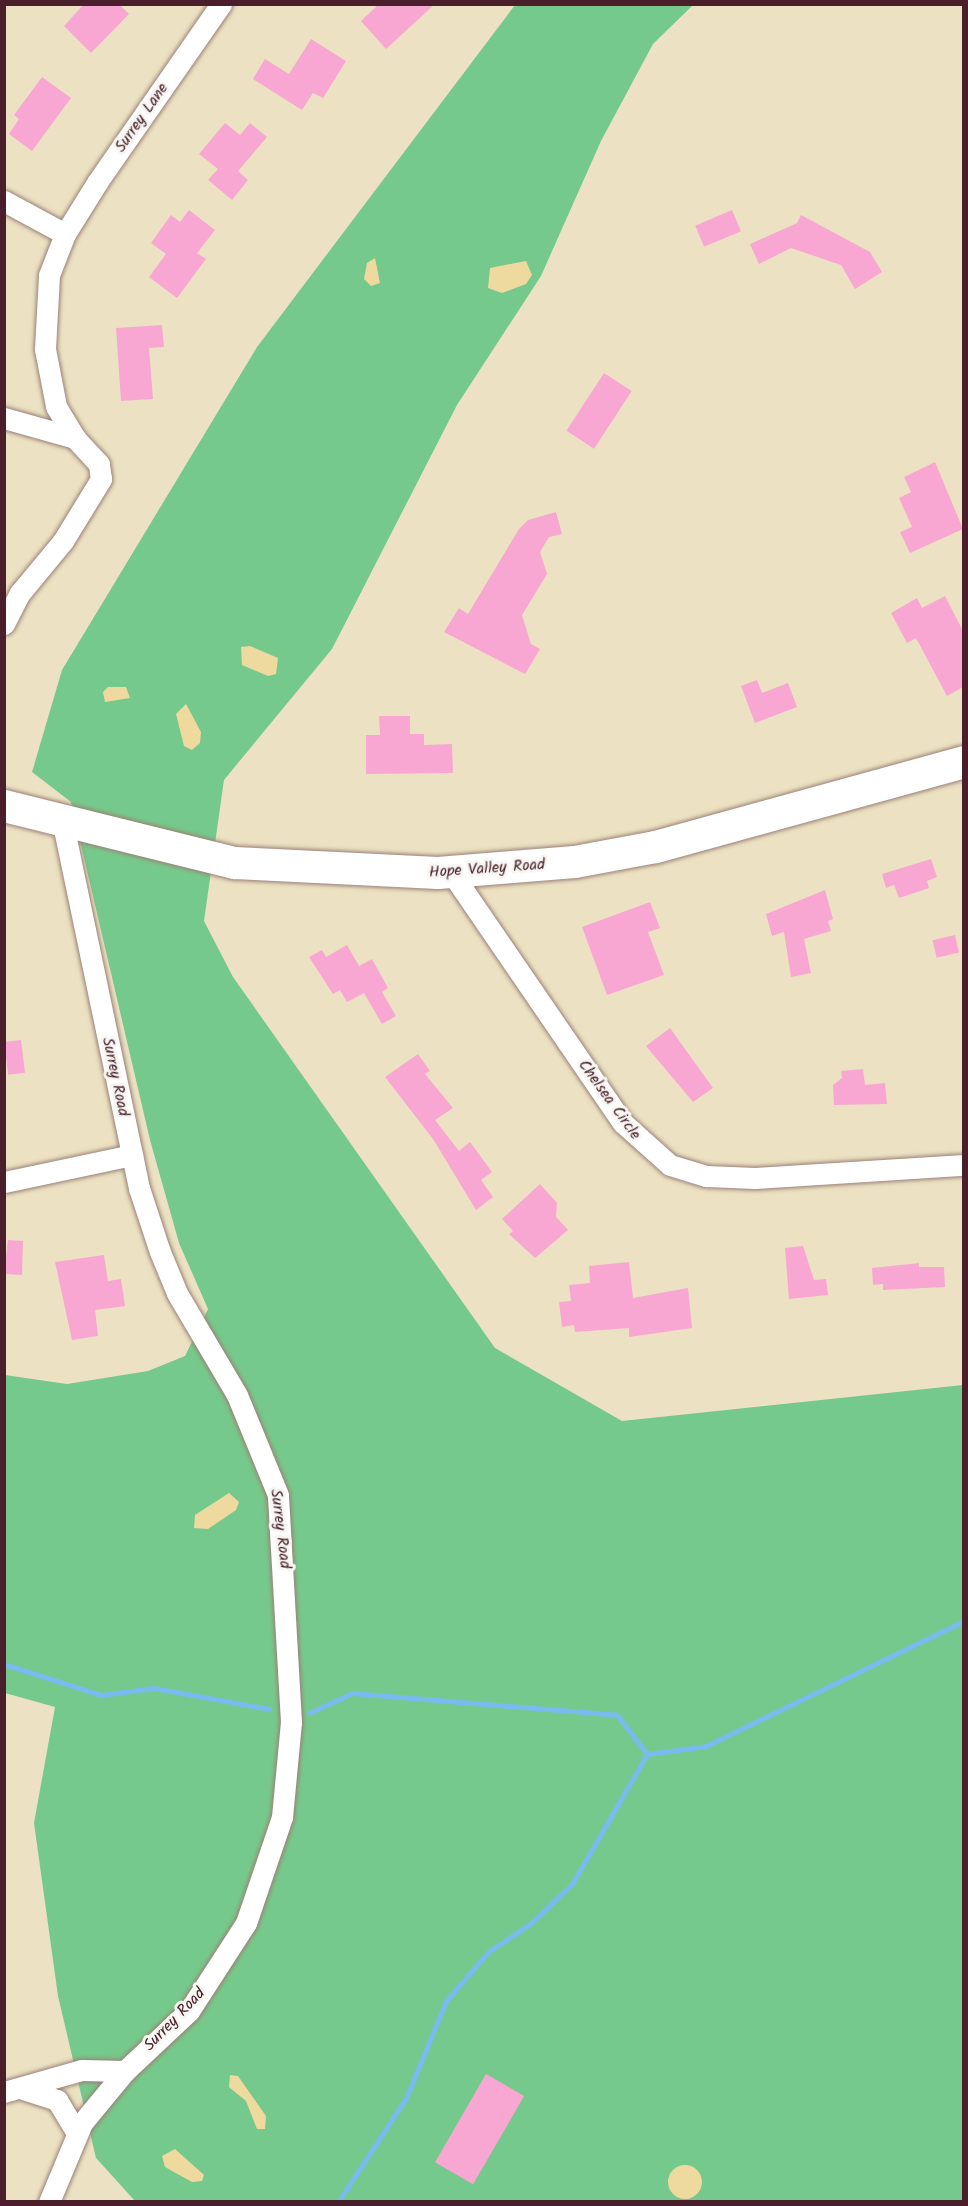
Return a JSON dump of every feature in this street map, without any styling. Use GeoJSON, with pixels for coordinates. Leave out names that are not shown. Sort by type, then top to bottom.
{"type":"FeatureCollection","features":[{"type":"Feature","properties":{"kind":"main road","name":"Hope Valley Road"},"geometry":{"type":"LineString","coordinates":[[4,806],[235,863],[451,872],[575,862],[656,847],[963,762]]}},
{"type":"Feature","properties":{"kind":"street","name":"Surrey Lane"},"geometry":{"type":"LineString","coordinates":[[4,624],[20,593],[95,494],[99,464],[75,438],[56,406],[44,323],[49,275],[65,234],[221,4]]}},
{"type":"Feature","properties":{"kind":"street"},"geometry":{"type":"LineString","coordinates":[[4,201],[65,234]]}},
{"type":"Feature","properties":{"kind":"street"},"geometry":{"type":"LineString","coordinates":[[4,418],[75,438]]}},
{"type":"Feature","properties":{"kind":"street","name":"Surrey Road"},"geometry":{"type":"LineString","coordinates":[[49,2202],[77,2133],[125,2071],[189,2011],[246,1923],[282,1817],[291,1722],[284,1542],[272,1472],[237,1395],[168,1275],[132,1155],[63,822]]}},
{"type":"Feature","properties":{"kind":"street","name":"Chelsea Circle"},"geometry":{"type":"LineString","coordinates":[[451,872],[623,1124],[670,1165],[706,1176],[755,1178],[963,1165]]}},
{"type":"Feature","properties":{"kind":"street"},"geometry":{"type":"LineString","coordinates":[[4,1182],[132,1155]]}},
{"type":"Feature","properties":{"kind":"street"},"geometry":{"type":"LineString","coordinates":[[13,2090],[82,2070],[125,2071]]}},
{"type":"Feature","properties":{"kind":"street"},"geometry":{"type":"LineString","coordinates":[[13,2090],[57,2100],[77,2133]]}},
{"type":"Feature","properties":{"kind":"green space"},"geometry":{"type":"Polygon","coordinates":[[[515,5],[693,5],[653,44],[601,141],[541,276],[457,405],[332,649],[224,780],[204,921],[233,977],[495,1348],[622,1421],[963,1385],[963,2201],[135,2201],[96,2158],[58,1996],[34,1823],[55,1707],[5,1693],[5,1375],[67,1384],[148,1371],[185,1356],[208,1309],[179,1243],[150,1140],[71,802],[32,772],[62,670],[257,347],[515,5]]]}},
{"type":"Feature","properties":{"kind":"sand"},"geometry":{"type":"Polygon","coordinates":[[[375,258],[380,283],[371,286],[364,279],[367,263],[375,258]]]}},
{"type":"Feature","properties":{"kind":"sand"},"geometry":{"type":"Polygon","coordinates":[[[526,261],[532,275],[526,284],[502,293],[488,288],[490,268],[526,261]]]}},
{"type":"Feature","properties":{"kind":"sand"},"geometry":{"type":"Polygon","coordinates":[[[250,646],[278,658],[276,674],[268,676],[242,665],[241,647],[250,646]]]}},
{"type":"Feature","properties":{"kind":"sand"},"geometry":{"type":"Polygon","coordinates":[[[108,687],[126,687],[130,698],[105,702],[103,692],[108,687]]]}},
{"type":"Feature","properties":{"kind":"sand"},"geometry":{"type":"Polygon","coordinates":[[[186,704],[201,732],[200,743],[192,750],[184,746],[176,714],[186,704]]]}},
{"type":"Feature","properties":{"kind":"sand"},"geometry":{"type":"Polygon","coordinates":[[[229,1493],[239,1502],[236,1510],[208,1529],[194,1528],[195,1515],[229,1493]]]}},
{"type":"Feature","properties":{"kind":"sand"},"geometry":{"type":"Polygon","coordinates":[[[230,2075],[238,2076],[266,2116],[265,2129],[257,2129],[246,2101],[229,2087],[230,2075]]]}},
{"type":"Feature","properties":{"kind":"sand"},"geometry":{"type":"Polygon","coordinates":[[[175,2149],[204,2175],[202,2181],[192,2182],[165,2167],[162,2156],[175,2149]]]}},
{"type":"Feature","properties":{"kind":"sand"},"geometry":{"type":"Polygon","coordinates":[[[685,2165],[697,2170],[702,2182],[697,2194],[685,2199],[673,2194],[668,2182],[673,2170],[685,2165]]]}},
{"type":"Feature","properties":{"kind":"building"},"geometry":{"type":"Polygon","coordinates":[[[84,4],[119,4],[129,14],[91,53],[64,26],[84,4]]]}},
{"type":"Feature","properties":{"kind":"building"},"geometry":{"type":"Polygon","coordinates":[[[379,4],[435,4],[386,49],[361,21],[379,4]]]}},
{"type":"Feature","properties":{"kind":"building"},"geometry":{"type":"Polygon","coordinates":[[[311,39],[346,61],[323,98],[313,93],[302,110],[253,79],[265,59],[289,74],[311,39]]]}},
{"type":"Feature","properties":{"kind":"building"},"geometry":{"type":"Polygon","coordinates":[[[42,77],[71,98],[32,151],[9,134],[19,119],[14,115],[42,77]]]}},
{"type":"Feature","properties":{"kind":"building"},"geometry":{"type":"Polygon","coordinates":[[[225,123],[240,135],[250,123],[267,137],[238,171],[248,180],[232,200],[208,180],[218,169],[199,154],[225,123]]]}},
{"type":"Feature","properties":{"kind":"building"},"geometry":{"type":"Polygon","coordinates":[[[189,210],[215,230],[197,253],[206,259],[177,298],[149,277],[166,254],[151,243],[171,215],[180,222],[189,210]]]}},
{"type":"Feature","properties":{"kind":"building"},"geometry":{"type":"Polygon","coordinates":[[[732,210],[741,231],[704,247],[695,226],[732,210]]]}},
{"type":"Feature","properties":{"kind":"building"},"geometry":{"type":"Polygon","coordinates":[[[801,215],[870,252],[882,272],[855,289],[841,265],[791,248],[759,264],[750,244],[797,223],[801,215]]]}},
{"type":"Feature","properties":{"kind":"building"},"geometry":{"type":"Polygon","coordinates":[[[162,325],[164,347],[149,348],[153,399],[121,401],[116,328],[162,325]]]}},
{"type":"Feature","properties":{"kind":"building"},"geometry":{"type":"Polygon","coordinates":[[[604,373],[632,391],[594,449],[566,431],[604,373]]]}},
{"type":"Feature","properties":{"kind":"building"},"geometry":{"type":"Polygon","coordinates":[[[935,462],[963,529],[910,553],[900,532],[912,527],[899,498],[911,492],[904,477],[935,462]]]}},
{"type":"Feature","properties":{"kind":"building"},"geometry":{"type":"Polygon","coordinates":[[[556,512],[562,534],[549,537],[540,552],[547,574],[522,615],[531,644],[540,649],[525,674],[444,632],[459,608],[468,614],[519,529],[528,520],[556,512]]]}},
{"type":"Feature","properties":{"kind":"building"},"geometry":{"type":"Polygon","coordinates":[[[945,596],[963,631],[963,687],[947,696],[916,638],[907,643],[891,613],[917,598],[922,608],[945,596]]]}},
{"type":"Feature","properties":{"kind":"building"},"geometry":{"type":"Polygon","coordinates":[[[757,680],[762,693],[788,683],[797,707],[755,723],[741,686],[757,680]]]}},
{"type":"Feature","properties":{"kind":"building"},"geometry":{"type":"Polygon","coordinates":[[[379,716],[410,716],[410,734],[424,734],[424,745],[452,744],[453,773],[366,774],[366,735],[380,735],[379,716]]]}},
{"type":"Feature","properties":{"kind":"building"},"geometry":{"type":"Polygon","coordinates":[[[931,859],[937,877],[927,881],[929,888],[899,898],[894,885],[886,888],[882,874],[931,859]]]}},
{"type":"Feature","properties":{"kind":"building"},"geometry":{"type":"Polygon","coordinates":[[[825,890],[833,919],[828,921],[831,931],[804,939],[811,973],[791,977],[784,932],[772,936],[766,914],[825,890]]]}},
{"type":"Feature","properties":{"kind":"building"},"geometry":{"type":"Polygon","coordinates":[[[650,902],[660,928],[648,932],[664,975],[607,995],[582,927],[650,902]]]}},
{"type":"Feature","properties":{"kind":"building"},"geometry":{"type":"Polygon","coordinates":[[[955,935],[959,953],[937,958],[933,940],[955,935]]]}},
{"type":"Feature","properties":{"kind":"building"},"geometry":{"type":"Polygon","coordinates":[[[347,945],[359,966],[372,959],[388,988],[382,992],[396,1016],[382,1024],[364,993],[347,1002],[340,990],[333,994],[309,957],[322,950],[326,957],[347,945]]]}},
{"type":"Feature","properties":{"kind":"building"},"geometry":{"type":"Polygon","coordinates":[[[670,1028],[713,1088],[693,1102],[646,1046],[670,1028]]]}},
{"type":"Feature","properties":{"kind":"building"},"geometry":{"type":"Polygon","coordinates":[[[21,1040],[25,1073],[8,1075],[4,1042],[21,1040]]]}},
{"type":"Feature","properties":{"kind":"building"},"geometry":{"type":"Polygon","coordinates":[[[418,1054],[430,1071],[425,1074],[453,1108],[435,1120],[459,1151],[470,1142],[492,1172],[481,1180],[493,1197],[476,1210],[433,1139],[385,1077],[418,1054]]]}},
{"type":"Feature","properties":{"kind":"building"},"geometry":{"type":"Polygon","coordinates":[[[863,1069],[865,1085],[885,1083],[887,1104],[834,1105],[833,1085],[842,1078],[841,1071],[863,1069]]]}},
{"type":"Feature","properties":{"kind":"building"},"geometry":{"type":"Polygon","coordinates":[[[540,1184],[557,1203],[556,1217],[568,1230],[535,1258],[509,1234],[513,1231],[502,1219],[540,1184]]]}},
{"type":"Feature","properties":{"kind":"building"},"geometry":{"type":"Polygon","coordinates":[[[8,1240],[23,1241],[22,1275],[4,1274],[8,1240]]]}},
{"type":"Feature","properties":{"kind":"building"},"geometry":{"type":"Polygon","coordinates":[[[803,1246],[814,1280],[826,1279],[828,1295],[789,1299],[785,1248],[803,1246]]]}},
{"type":"Feature","properties":{"kind":"building"},"geometry":{"type":"Polygon","coordinates":[[[104,1255],[108,1281],[121,1279],[125,1306],[95,1310],[98,1336],[72,1340],[55,1262],[104,1255]]]}},
{"type":"Feature","properties":{"kind":"building"},"geometry":{"type":"Polygon","coordinates":[[[629,1262],[633,1298],[688,1288],[692,1328],[629,1337],[629,1328],[575,1332],[574,1325],[562,1327],[559,1302],[571,1301],[569,1285],[590,1283],[589,1266],[629,1262]]]}},
{"type":"Feature","properties":{"kind":"building"},"geometry":{"type":"Polygon","coordinates":[[[919,1263],[919,1267],[944,1267],[945,1287],[883,1290],[883,1284],[873,1285],[872,1268],[919,1263]]]}},
{"type":"Feature","properties":{"kind":"building"},"geometry":{"type":"Polygon","coordinates":[[[486,2074],[524,2096],[473,2184],[435,2162],[486,2074]]]}},
{"type":"Feature","properties":{"kind":"waterway"},"geometry":{"type":"LineString","coordinates":[[647,1754],[706,1746],[964,1621]]}},
{"type":"Feature","properties":{"kind":"waterway"},"geometry":{"type":"LineString","coordinates":[[4,1664],[101,1695],[154,1688],[269,1709]]}},
{"type":"Feature","properties":{"kind":"waterway"},"geometry":{"type":"LineString","coordinates":[[309,1713],[352,1693],[617,1715],[647,1754]]}},
{"type":"Feature","properties":{"kind":"waterway"},"geometry":{"type":"LineString","coordinates":[[338,2202],[406,2098],[446,2001],[489,1951],[530,1924],[572,1884],[647,1754]]}}]}
